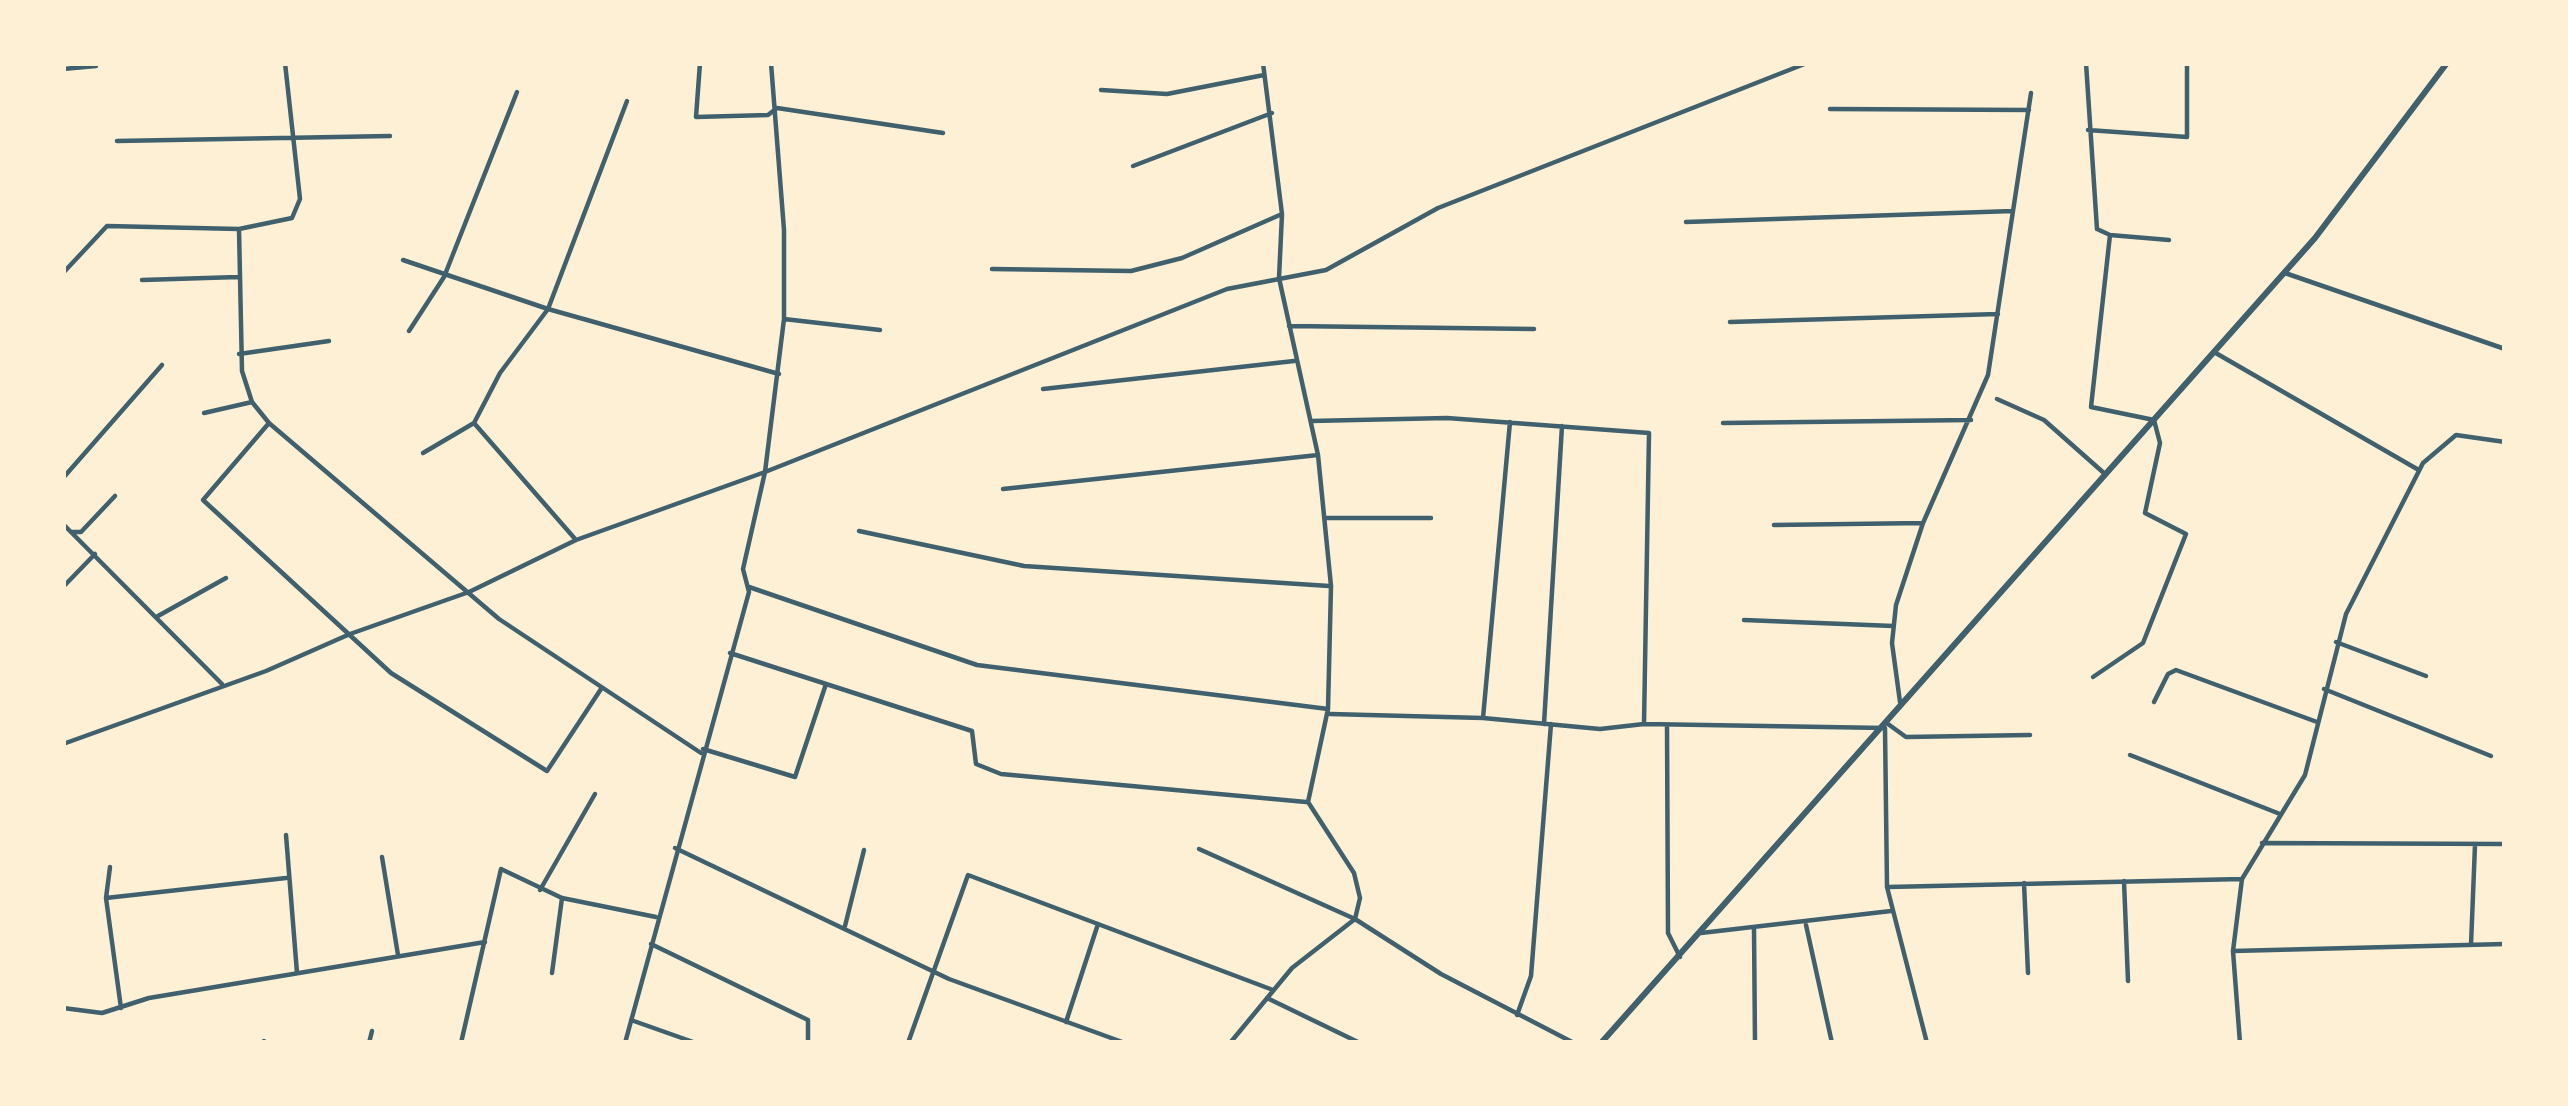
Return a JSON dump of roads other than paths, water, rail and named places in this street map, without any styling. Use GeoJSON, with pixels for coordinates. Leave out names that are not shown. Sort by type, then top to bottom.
{"type":"FeatureCollection","features":[{"type":"Feature","properties":{"kind":"street"},"geometry":{"type":"LineString","coordinates":[[63,273],[107,226],[239,229],[292,218],[297,212],[285,63]]}},
{"type":"Feature","properties":{"kind":"street"},"geometry":{"type":"LineString","coordinates":[[700,63],[697,117],[768,115],[777,108],[943,133]]}},
{"type":"Feature","properties":{"kind":"street"},"geometry":{"type":"LineString","coordinates":[[625,1043],[749,587],[743,569],[765,472],[784,319],[777,108],[771,63]]}},
{"type":"Feature","properties":{"kind":"street"},"geometry":{"type":"LineString","coordinates":[[1230,1043],[1309,953],[1355,919],[1360,898],[1354,873],[1308,802],[1328,711],[1331,586],[1318,455],[1279,278],[1282,214],[1263,63]]}},
{"type":"Feature","properties":{"kind":"street"},"geometry":{"type":"LineString","coordinates":[[63,744],[469,592],[576,540],[765,472],[1227,289],[1326,270],[1438,208],[1808,63]]}},
{"type":"Feature","properties":{"kind":"street"},"geometry":{"type":"LineString","coordinates":[[2086,63],[2097,230],[2169,239]]}},
{"type":"Feature","properties":{"kind":"street"},"geometry":{"type":"LineString","coordinates":[[2088,130],[2187,137],[2186,63]]}},
{"type":"Feature","properties":{"kind":"street"},"geometry":{"type":"LineString","coordinates":[[1601,1043],[2285,273],[2447,63]]}},
{"type":"Feature","properties":{"kind":"street"},"geometry":{"type":"LineString","coordinates":[[63,69],[96,66]]}},
{"type":"Feature","properties":{"kind":"street"},"geometry":{"type":"LineString","coordinates":[[1101,90],[1167,94],[1264,75]]}},
{"type":"Feature","properties":{"kind":"street"},"geometry":{"type":"LineString","coordinates":[[409,331],[445,277],[517,92]]}},
{"type":"Feature","properties":{"kind":"street"},"geometry":{"type":"LineString","coordinates":[[1901,708],[1893,626],[1923,523],[1988,375],[2031,93]]}},
{"type":"Feature","properties":{"kind":"street"},"geometry":{"type":"LineString","coordinates":[[423,453],[473,423],[508,361],[548,309],[627,101]]}},
{"type":"Feature","properties":{"kind":"street"},"geometry":{"type":"LineString","coordinates":[[1830,110],[2030,110]]}},
{"type":"Feature","properties":{"kind":"street"},"geometry":{"type":"LineString","coordinates":[[1133,166],[1272,112]]}},
{"type":"Feature","properties":{"kind":"street"},"geometry":{"type":"LineString","coordinates":[[117,141],[390,136]]}},
{"type":"Feature","properties":{"kind":"street"},"geometry":{"type":"LineString","coordinates":[[1686,222],[2013,211]]}},
{"type":"Feature","properties":{"kind":"street"},"geometry":{"type":"LineString","coordinates":[[992,269],[1131,271],[1182,258],[1282,214]]}},
{"type":"Feature","properties":{"kind":"street"},"geometry":{"type":"LineString","coordinates":[[239,229],[239,354],[252,402],[269,423],[469,592],[601,689],[702,751],[795,777],[826,684]]}},
{"type":"Feature","properties":{"kind":"street"},"geometry":{"type":"LineString","coordinates":[[2110,235],[2091,407],[2153,420]]}},
{"type":"Feature","properties":{"kind":"street"},"geometry":{"type":"LineString","coordinates":[[403,260],[548,309],[778,374]]}},
{"type":"Feature","properties":{"kind":"street"},"geometry":{"type":"LineString","coordinates":[[2285,273],[2505,349]]}},
{"type":"Feature","properties":{"kind":"street"},"geometry":{"type":"LineString","coordinates":[[142,280],[238,277]]}},
{"type":"Feature","properties":{"kind":"street"},"geometry":{"type":"LineString","coordinates":[[1730,322],[1998,314]]}},
{"type":"Feature","properties":{"kind":"street"},"geometry":{"type":"LineString","coordinates":[[784,319],[880,330]]}},
{"type":"Feature","properties":{"kind":"street"},"geometry":{"type":"LineString","coordinates":[[1289,326],[1534,329]]}},
{"type":"Feature","properties":{"kind":"street"},"geometry":{"type":"LineString","coordinates":[[239,354],[329,340]]}},
{"type":"Feature","properties":{"kind":"street"},"geometry":{"type":"LineString","coordinates":[[2214,352],[2417,469]]}},
{"type":"Feature","properties":{"kind":"street"},"geometry":{"type":"LineString","coordinates":[[1043,389],[1296,361]]}},
{"type":"Feature","properties":{"kind":"street"},"geometry":{"type":"LineString","coordinates":[[63,478],[162,365]]}},
{"type":"Feature","properties":{"kind":"street"},"geometry":{"type":"LineString","coordinates":[[1997,399],[2044,420],[2105,474]]}},
{"type":"Feature","properties":{"kind":"street"},"geometry":{"type":"LineString","coordinates":[[204,413],[252,402]]}},
{"type":"Feature","properties":{"kind":"street"},"geometry":{"type":"LineString","coordinates":[[1723,423],[1970,420]]}},
{"type":"Feature","properties":{"kind":"street"},"geometry":{"type":"LineString","coordinates":[[2092,677],[2144,644],[2185,540],[2184,531],[2145,513],[2160,443],[2153,420]]}},
{"type":"Feature","properties":{"kind":"street"},"geometry":{"type":"LineString","coordinates":[[1310,421],[1510,422],[1651,436],[1644,724]]}},
{"type":"Feature","properties":{"kind":"street"},"geometry":{"type":"LineString","coordinates":[[1483,718],[1510,422]]}},
{"type":"Feature","properties":{"kind":"street"},"geometry":{"type":"LineString","coordinates":[[269,423],[202,500],[391,673],[540,771],[554,767],[601,689]]}},
{"type":"Feature","properties":{"kind":"street"},"geometry":{"type":"LineString","coordinates":[[473,423],[576,540]]}},
{"type":"Feature","properties":{"kind":"street"},"geometry":{"type":"LineString","coordinates":[[1517,1015],[1531,976],[1562,426]]}},
{"type":"Feature","properties":{"kind":"street"},"geometry":{"type":"LineString","coordinates":[[2240,1043],[2233,951],[2242,880],[2305,775],[2336,642],[2417,469],[2456,435],[2505,442]]}},
{"type":"Feature","properties":{"kind":"street"},"geometry":{"type":"LineString","coordinates":[[1003,488],[1318,455]]}},
{"type":"Feature","properties":{"kind":"street"},"geometry":{"type":"LineString","coordinates":[[71,532],[81,532],[115,496]]}},
{"type":"Feature","properties":{"kind":"street"},"geometry":{"type":"LineString","coordinates":[[1326,518],[1431,518]]}},
{"type":"Feature","properties":{"kind":"street"},"geometry":{"type":"LineString","coordinates":[[1774,525],[1923,523]]}},
{"type":"Feature","properties":{"kind":"street"},"geometry":{"type":"LineString","coordinates":[[63,524],[222,684]]}},
{"type":"Feature","properties":{"kind":"street"},"geometry":{"type":"LineString","coordinates":[[859,530],[1024,566],[1331,586]]}},
{"type":"Feature","properties":{"kind":"street"},"geometry":{"type":"LineString","coordinates":[[63,587],[95,554]]}},
{"type":"Feature","properties":{"kind":"street"},"geometry":{"type":"LineString","coordinates":[[158,616],[226,578]]}},
{"type":"Feature","properties":{"kind":"street"},"geometry":{"type":"LineString","coordinates":[[749,587],[977,665],[1328,711],[1600,729],[1644,724],[1886,726],[1906,736],[2030,736]]}},
{"type":"Feature","properties":{"kind":"street"},"geometry":{"type":"LineString","coordinates":[[1744,620],[1893,626]]}},
{"type":"Feature","properties":{"kind":"street"},"geometry":{"type":"LineString","coordinates":[[2336,642],[2426,676]]}},
{"type":"Feature","properties":{"kind":"street"},"geometry":{"type":"LineString","coordinates":[[730,653],[972,730],[976,764],[1001,774],[1308,802]]}},
{"type":"Feature","properties":{"kind":"street"},"geometry":{"type":"LineString","coordinates":[[2153,702],[2168,674],[2176,670],[2319,723]]}},
{"type":"Feature","properties":{"kind":"street"},"geometry":{"type":"LineString","coordinates":[[2324,688],[2491,756]]}},
{"type":"Feature","properties":{"kind":"street"},"geometry":{"type":"LineString","coordinates":[[1667,725],[1668,933],[1680,957]]}},
{"type":"Feature","properties":{"kind":"street"},"geometry":{"type":"LineString","coordinates":[[1886,726],[1887,886],[1927,1043]]}},
{"type":"Feature","properties":{"kind":"street"},"geometry":{"type":"LineString","coordinates":[[2131,755],[2280,814]]}},
{"type":"Feature","properties":{"kind":"street"},"geometry":{"type":"LineString","coordinates":[[540,890],[595,794]]}},
{"type":"Feature","properties":{"kind":"street"},"geometry":{"type":"LineString","coordinates":[[286,835],[297,973]]}},
{"type":"Feature","properties":{"kind":"street"},"geometry":{"type":"LineString","coordinates":[[2262,843],[2505,844]]}},
{"type":"Feature","properties":{"kind":"street"},"geometry":{"type":"LineString","coordinates":[[2471,945],[2475,845]]}},
{"type":"Feature","properties":{"kind":"street"},"geometry":{"type":"LineString","coordinates":[[676,848],[935,972],[1125,1043]]}},
{"type":"Feature","properties":{"kind":"street"},"geometry":{"type":"LineString","coordinates":[[1199,849],[1355,919],[1517,1015],[1574,1043]]}},
{"type":"Feature","properties":{"kind":"street"},"geometry":{"type":"LineString","coordinates":[[845,926],[864,850]]}},
{"type":"Feature","properties":{"kind":"street"},"geometry":{"type":"LineString","coordinates":[[382,857],[398,956]]}},
{"type":"Feature","properties":{"kind":"street"},"geometry":{"type":"LineString","coordinates":[[110,867],[106,898],[121,1008]]}},
{"type":"Feature","properties":{"kind":"street"},"geometry":{"type":"LineString","coordinates":[[461,1043],[501,869],[562,898],[657,917]]}},
{"type":"Feature","properties":{"kind":"street"},"geometry":{"type":"LineString","coordinates":[[908,1043],[968,875],[1273,990]]}},
{"type":"Feature","properties":{"kind":"street"},"geometry":{"type":"LineString","coordinates":[[106,898],[286,878]]}},
{"type":"Feature","properties":{"kind":"street"},"geometry":{"type":"LineString","coordinates":[[1887,886],[2242,880]]}},
{"type":"Feature","properties":{"kind":"street"},"geometry":{"type":"LineString","coordinates":[[2124,881],[2128,981]]}},
{"type":"Feature","properties":{"kind":"street"},"geometry":{"type":"LineString","coordinates":[[2024,883],[2028,974]]}},
{"type":"Feature","properties":{"kind":"street"},"geometry":{"type":"LineString","coordinates":[[553,973],[562,898]]}},
{"type":"Feature","properties":{"kind":"street"},"geometry":{"type":"LineString","coordinates":[[1701,933],[1891,911]]}},
{"type":"Feature","properties":{"kind":"street"},"geometry":{"type":"LineString","coordinates":[[1066,1022],[1098,924]]}},
{"type":"Feature","properties":{"kind":"street"},"geometry":{"type":"LineString","coordinates":[[1806,924],[1832,1043]]}},
{"type":"Feature","properties":{"kind":"street"},"geometry":{"type":"LineString","coordinates":[[1754,928],[1756,1043]]}},
{"type":"Feature","properties":{"kind":"street"},"geometry":{"type":"LineString","coordinates":[[63,1009],[102,1013],[149,998],[485,942]]}},
{"type":"Feature","properties":{"kind":"street"},"geometry":{"type":"LineString","coordinates":[[650,944],[808,1020],[808,1043]]}},
{"type":"Feature","properties":{"kind":"street"},"geometry":{"type":"LineString","coordinates":[[2233,951],[2505,944]]}},
{"type":"Feature","properties":{"kind":"street"},"geometry":{"type":"LineString","coordinates":[[1267,998],[1360,1043]]}},
{"type":"Feature","properties":{"kind":"street"},"geometry":{"type":"LineString","coordinates":[[631,1020],[696,1043]]}},
{"type":"Feature","properties":{"kind":"street"},"geometry":{"type":"LineString","coordinates":[[369,1043],[372,1031]]}}]}
